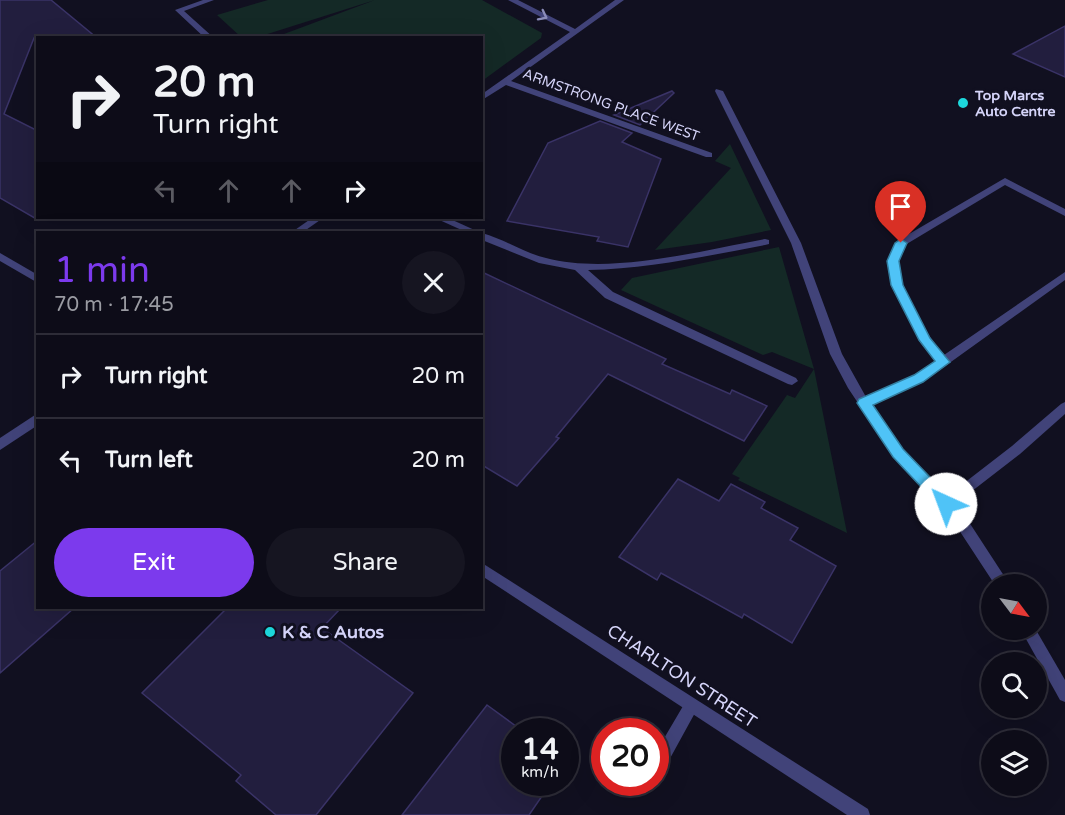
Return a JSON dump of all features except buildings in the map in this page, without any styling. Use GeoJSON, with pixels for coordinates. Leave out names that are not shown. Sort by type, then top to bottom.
{"type":"FeatureCollection","features":[{"type":"Feature","properties":{"kind":"street"},"geometry":{"type":"LineString","coordinates":[[208,36],[179,10],[210,0]]}},
{"type":"Feature","properties":{"kind":"street"},"geometry":{"type":"LineString","coordinates":[[512,0],[573,31]]}},
{"type":"Feature","properties":{"kind":"street"},"geometry":{"type":"LineString","coordinates":[[483,97],[573,31],[620,0]]}},
{"type":"Feature","properties":{"kind":"street","name":"ARMSTRONG PLACE WEST"},"geometry":{"type":"LineString","coordinates":[[504,81],[709,155]]}},
{"type":"Feature","properties":{"kind":"street"},"geometry":{"type":"LineString","coordinates":[[719,91],[796,243],[836,354],[864,403],[898,453],[946,504],[996,574]]}},
{"type":"Feature","properties":{"kind":"street"},"geometry":{"type":"LineString","coordinates":[[943,362],[925,340],[897,285],[893,261],[901,243],[1005,180],[1065,213]]}},
{"type":"Feature","properties":{"kind":"street"},"geometry":{"type":"LineString","coordinates":[[298,231],[316,219]]}},
{"type":"Feature","properties":{"kind":"street"},"geometry":{"type":"LineString","coordinates":[[442,219],[472,231]]}},
{"type":"Feature","properties":{"kind":"street"},"geometry":{"type":"LineString","coordinates":[[483,236],[543,261],[578,267],[633,264],[765,242]]}},
{"type":"Feature","properties":{"kind":"street"},"geometry":{"type":"LineString","coordinates":[[0,256],[36,279]]}},
{"type":"Feature","properties":{"kind":"street"},"geometry":{"type":"LineString","coordinates":[[578,267],[609,295],[792,381]]}},
{"type":"Feature","properties":{"kind":"street"},"geometry":{"type":"LineString","coordinates":[[864,403],[919,379],[1065,275]]}},
{"type":"Feature","properties":{"kind":"street"},"geometry":{"type":"LineString","coordinates":[[946,504],[1016,450],[1065,407]]}},
{"type":"Feature","properties":{"kind":"street"},"geometry":{"type":"LineString","coordinates":[[0,445],[36,419]]}},
{"type":"Feature","properties":{"kind":"street","name":"CHARLTON STREET"},"geometry":{"type":"LineString","coordinates":[[483,570],[862,815]]}},
{"type":"Feature","properties":{"kind":"street"},"geometry":{"type":"LineString","coordinates":[[1034,640],[1065,695]]}},
{"type":"Feature","properties":{"kind":"street"},"geometry":{"type":"LineString","coordinates":[[669,744],[691,706]]}},
{"type":"Feature","properties":{"kind":"green space"},"geometry":{"type":"Polygon","coordinates":[[[268,0],[375,0],[261,36],[240,36],[217,15],[268,0]]]}},
{"type":"Feature","properties":{"kind":"green space"},"geometry":{"type":"Polygon","coordinates":[[[375,0],[482,0],[542,33],[541,38],[483,80],[483,36],[279,36],[375,0]]]}},
{"type":"Feature","properties":{"kind":"green space"},"geometry":{"type":"Polygon","coordinates":[[[730,144],[771,230],[712,242],[655,250],[731,168],[715,161],[730,144]]]}},
{"type":"Feature","properties":{"kind":"green space"},"geometry":{"type":"Polygon","coordinates":[[[779,247],[814,369],[772,352],[763,355],[621,290],[632,278],[779,247]]]}},
{"type":"Feature","properties":{"kind":"green space"},"geometry":{"type":"Polygon","coordinates":[[[814,369],[847,533],[738,480],[740,478],[732,474],[787,395],[795,398],[814,369]]]}},
{"type":"Feature","properties":{"kind":"place","name":"Top Marcs Auto Centre"},"geometry":{"type":"Point","coordinates":[963,103]}},
{"type":"Feature","properties":{"kind":"place","name":"K & C Autos"},"geometry":{"type":"Point","coordinates":[270,632]}},
{"type":"Feature","properties":{"kind":"route"},"geometry":{"type":"LineString","coordinates":[[901,243],[893,261],[897,285],[925,340],[943,362],[919,379],[864,403],[898,453],[946,504]]}}]}
